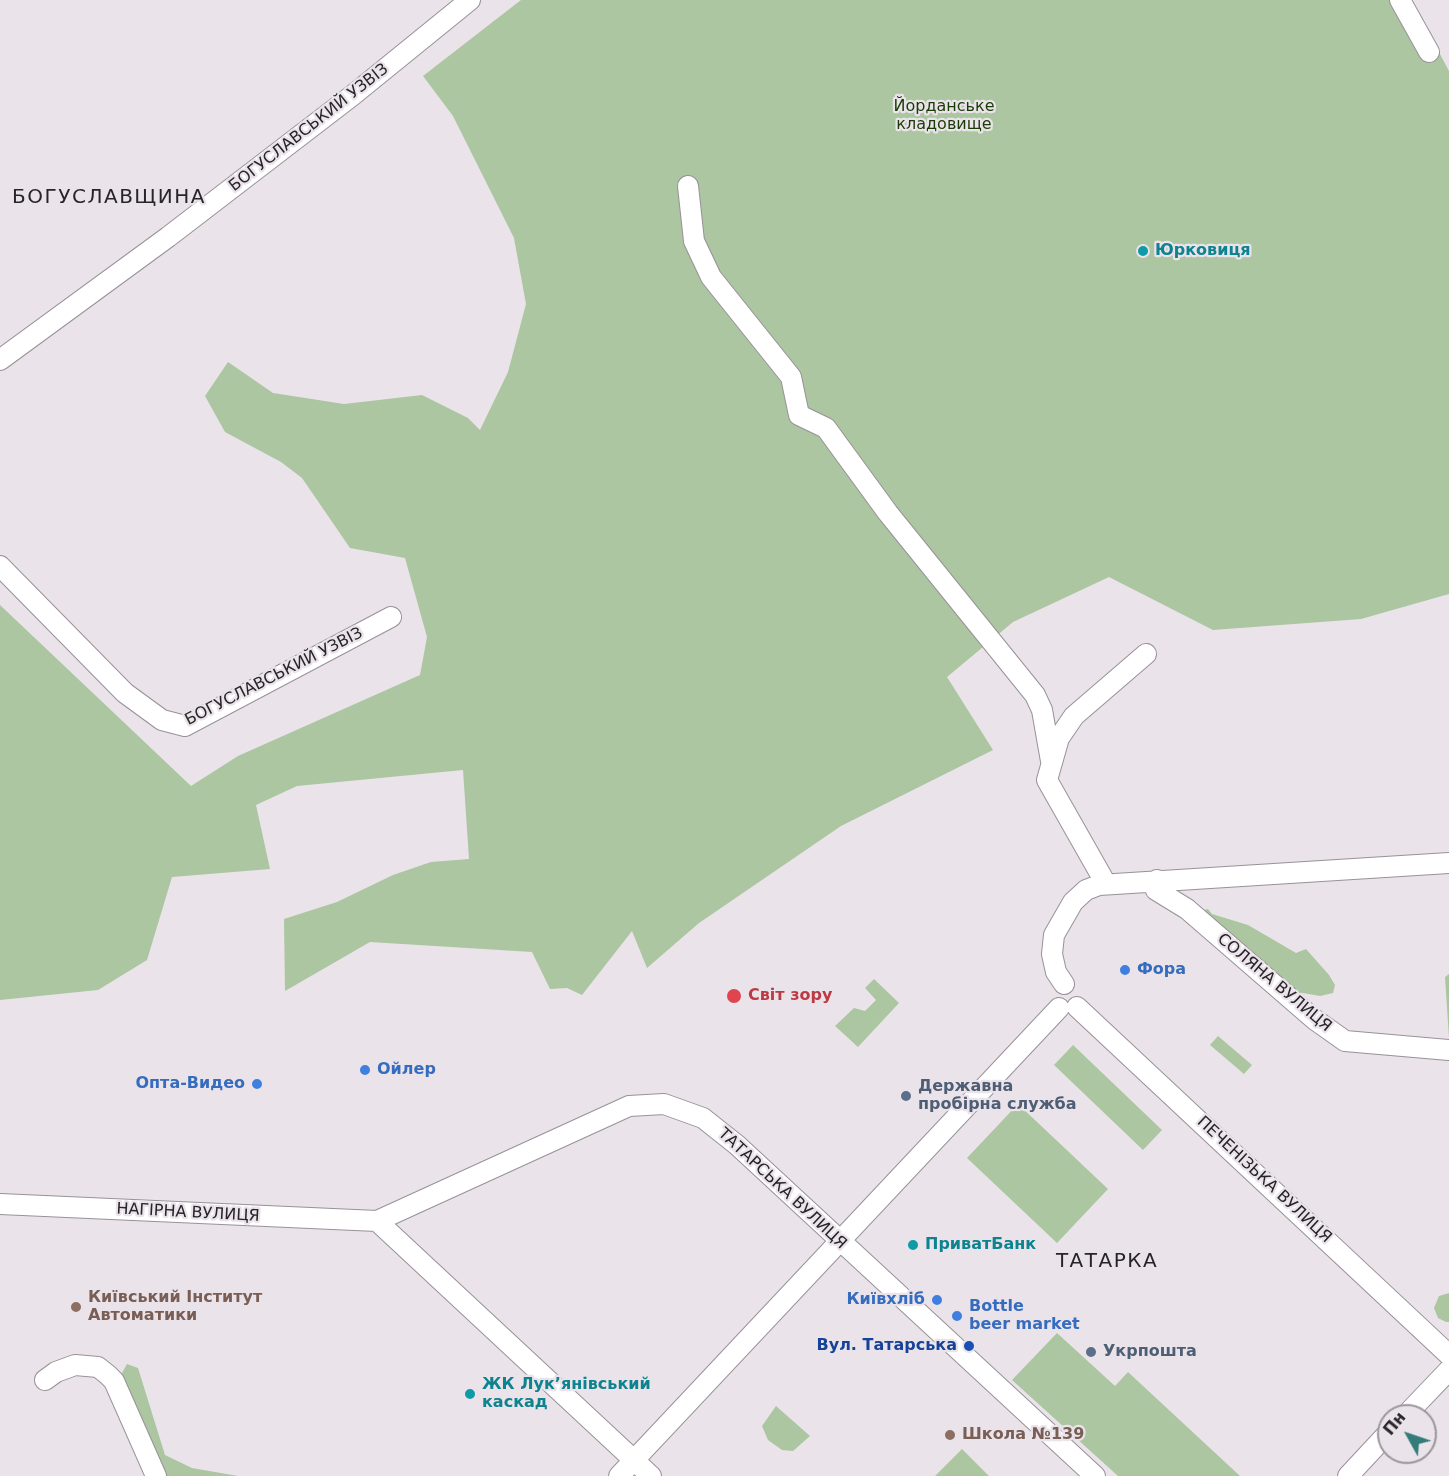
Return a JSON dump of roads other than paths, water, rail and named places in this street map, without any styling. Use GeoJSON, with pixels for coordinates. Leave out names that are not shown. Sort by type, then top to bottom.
{"type":"FeatureCollection","features":[{"type":"Feature","properties":{"kind":"street","name":"БОГУСЛАВСЬКИЙ УЗВІЗ"},"geometry":{"type":"LineString","coordinates":[[0,360],[178,230],[353,95],[470,0]]}},
{"type":"Feature","properties":{"kind":"street"},"geometry":{"type":"LineString","coordinates":[[1400,0],[1429,52]]}},
{"type":"Feature","properties":{"kind":"street"},"geometry":{"type":"LineString","coordinates":[[688,186],[694,241],[711,278],[791,377],[799,415],[826,428],[888,513],[1035,695],[1042,710],[1051,761]]}},
{"type":"Feature","properties":{"kind":"street","name":"БОГУСЛАВСЬКИЙ УЗВІЗ"},"geometry":{"type":"LineString","coordinates":[[0,566],[125,693],[162,720],[185,726],[391,617]]}},
{"type":"Feature","properties":{"kind":"street"},"geometry":{"type":"LineString","coordinates":[[1106,884],[1047,780],[1059,738],[1071,713],[1146,654]]}},
{"type":"Feature","properties":{"kind":"street"},"geometry":{"type":"LineString","coordinates":[[619,1476],[839,1241],[1068,1008],[1081,1000],[1078,989],[1064,984],[1056,972],[1052,954],[1054,935],[1073,902],[1086,890],[1106,884],[1157,880],[1449,863]]}},
{"type":"Feature","properties":{"kind":"street","name":"СОЛЯНА ВУЛИЦЯ"},"geometry":{"type":"LineString","coordinates":[[1157,880],[1156,890],[1187,909],[1314,1019],[1345,1041],[1449,1050]]}},
{"type":"Feature","properties":{"kind":"street","name":"ПЕЧЕНІЗЬКА ВУЛИЦЯ"},"geometry":{"type":"LineString","coordinates":[[1068,1008],[1449,1355]]}},
{"type":"Feature","properties":{"kind":"street","name":"ТАТАРСЬКА ВУЛИЦЯ"},"geometry":{"type":"LineString","coordinates":[[377,1221],[629,1106],[664,1104],[686,1110],[718,1129],[1095,1476]]}},
{"type":"Feature","properties":{"kind":"street","name":"НАГІРНА ВУЛИЦЯ"},"geometry":{"type":"LineString","coordinates":[[0,1204],[377,1221]]}},
{"type":"Feature","properties":{"kind":"street"},"geometry":{"type":"LineString","coordinates":[[377,1221],[651,1476]]}},
{"type":"Feature","properties":{"kind":"street"},"geometry":{"type":"LineString","coordinates":[[45,1380],[56,1372],[75,1365],[98,1367],[108,1375],[114,1381],[156,1476]]}},
{"type":"Feature","properties":{"kind":"street"},"geometry":{"type":"LineString","coordinates":[[1416,1404],[1449,1370]]}},
{"type":"Feature","properties":{"kind":"street"},"geometry":{"type":"LineString","coordinates":[[1348,1476],[1377,1445]]}},
{"type":"Feature","properties":{"kind":"place","name":"Юрковиця"},"geometry":{"type":"Point","coordinates":[1143,251]}},
{"type":"Feature","properties":{"kind":"place","name":"Фора"},"geometry":{"type":"Point","coordinates":[1125,970]}},
{"type":"Feature","properties":{"kind":"place","name":"Світ зору"},"geometry":{"type":"Point","coordinates":[734,996]}},
{"type":"Feature","properties":{"kind":"place","name":"Ойлер"},"geometry":{"type":"Point","coordinates":[365,1070]}},
{"type":"Feature","properties":{"kind":"place","name":"Опта-Видео"},"geometry":{"type":"Point","coordinates":[257,1084]}},
{"type":"Feature","properties":{"kind":"place","name":"Державна пробірна служба"},"geometry":{"type":"Point","coordinates":[906,1096]}},
{"type":"Feature","properties":{"kind":"place","name":"ПриватБанк"},"geometry":{"type":"Point","coordinates":[913,1245]}},
{"type":"Feature","properties":{"kind":"place","name":"Київхліб"},"geometry":{"type":"Point","coordinates":[937,1300]}},
{"type":"Feature","properties":{"kind":"place","name":"Київський Інститут Автоматики"},"geometry":{"type":"Point","coordinates":[76,1307]}},
{"type":"Feature","properties":{"kind":"place","name":"Bottle beer market"},"geometry":{"type":"Point","coordinates":[957,1316]}},
{"type":"Feature","properties":{"kind":"place","name":"Вул. Татарська"},"geometry":{"type":"Point","coordinates":[969,1346]}},
{"type":"Feature","properties":{"kind":"place","name":"Укрпошта"},"geometry":{"type":"Point","coordinates":[1091,1352]}},
{"type":"Feature","properties":{"kind":"place","name":"ЖК Лук’янівський каскад"},"geometry":{"type":"Point","coordinates":[470,1394]}},
{"type":"Feature","properties":{"kind":"place","name":"Школа №139"},"geometry":{"type":"Point","coordinates":[950,1435]}},
{"type":"Feature","properties":{"kind":"district","name":"БОГУСЛАВЩИНА"},"geometry":{"type":"Point","coordinates":[109,198]}},
{"type":"Feature","properties":{"kind":"district","name":"ТАТАРКА"},"geometry":{"type":"Point","coordinates":[1107,1262]}},
{"type":"Feature","properties":{"kind":"park label","name":"Йорданське кладовище"},"geometry":{"type":"Point","coordinates":[944,116]}}]}
